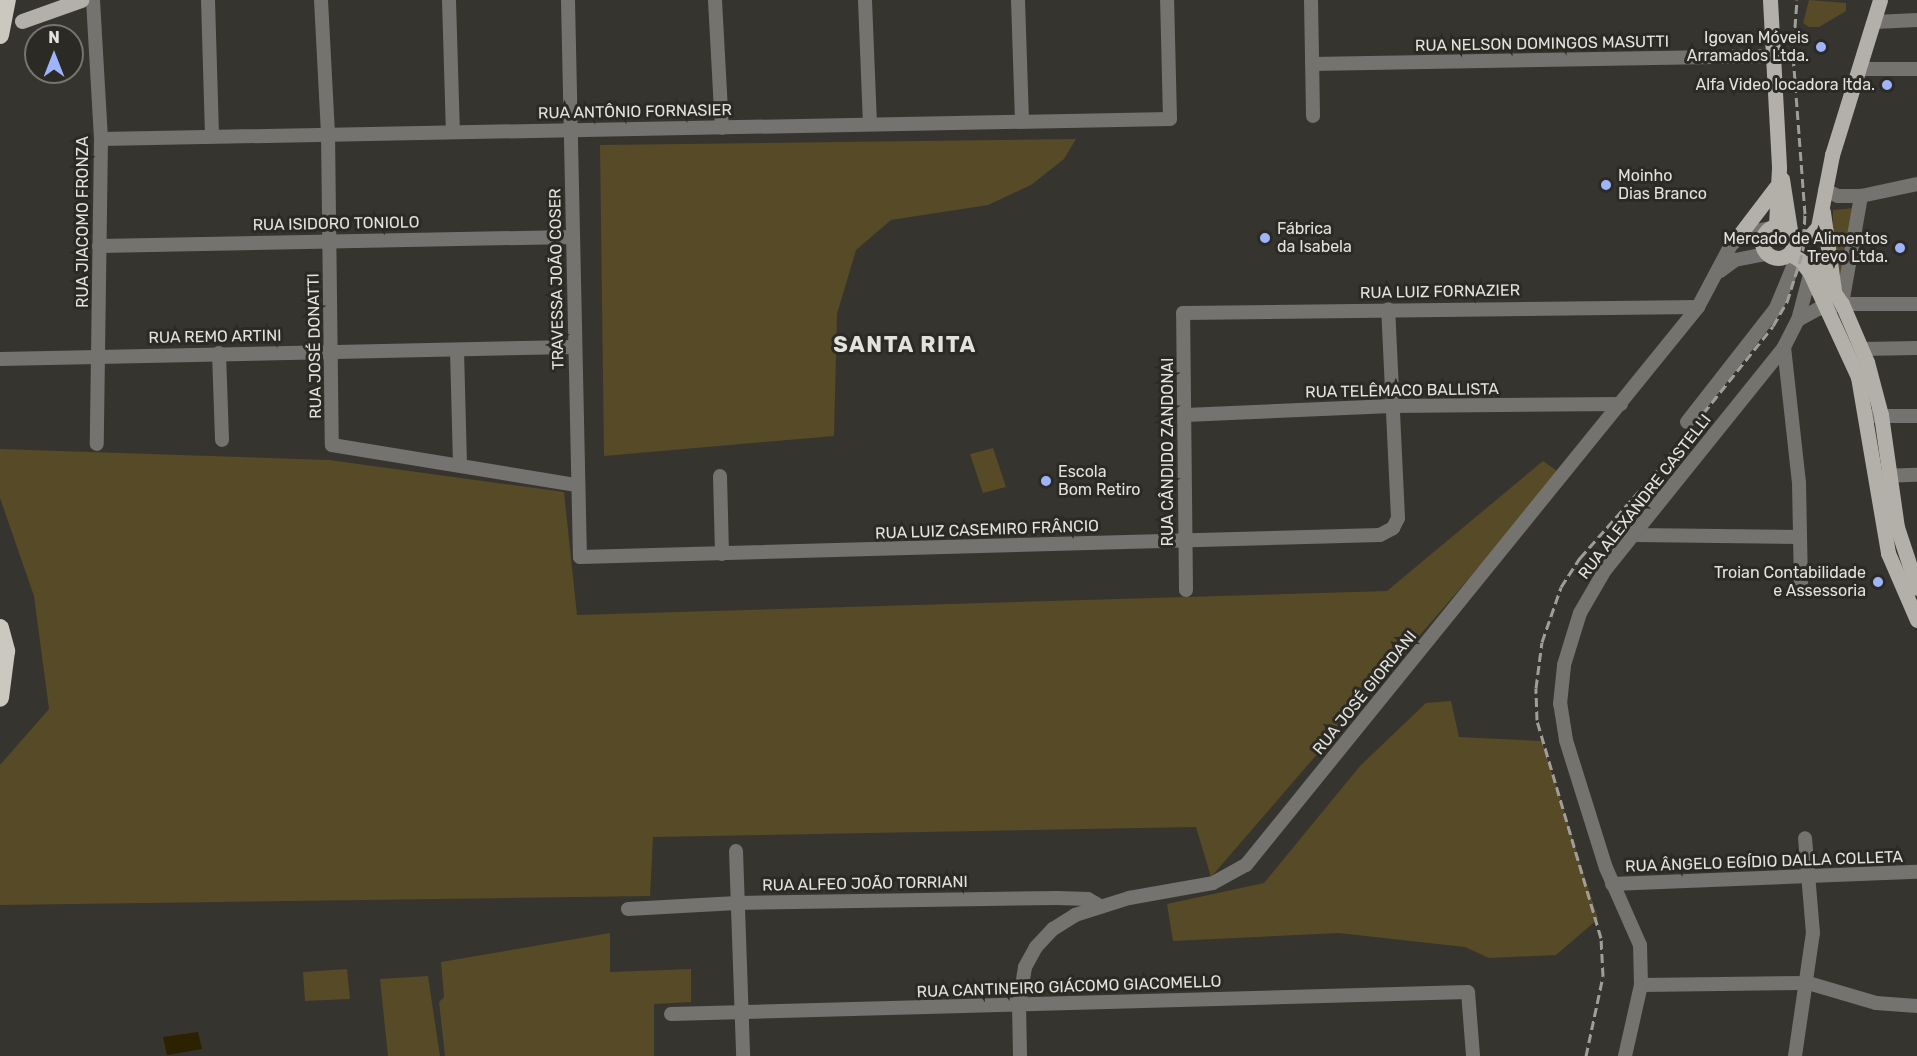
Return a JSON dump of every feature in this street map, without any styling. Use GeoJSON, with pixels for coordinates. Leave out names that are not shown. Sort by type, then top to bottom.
{"type":"FeatureCollection","features":[{"type":"Feature","properties":{"kind":"highway"},"geometry":{"type":"LineString","coordinates":[[6,26],[7,0]]}},
{"type":"Feature","properties":{"kind":"highway"},"geometry":{"type":"LineString","coordinates":[[0,628],[6,651],[0,698]]}},
{"type":"Feature","properties":{"kind":"main road"},"geometry":{"type":"LineString","coordinates":[[6,26],[33,0]]}},
{"type":"Feature","properties":{"kind":"main road"},"geometry":{"type":"LineString","coordinates":[[6,26],[81,0]]}},
{"type":"Feature","properties":{"kind":"main road"},"geometry":{"type":"LineString","coordinates":[[1737,238],[1777,180],[1770,0]]}},
{"type":"Feature","properties":{"kind":"main road"},"geometry":{"type":"LineString","coordinates":[[1874,416],[1853,363],[1835,301],[1823,210],[1825,190],[1880,0]]}},
{"type":"Feature","properties":{"kind":"main road"},"geometry":{"type":"LineString","coordinates":[[1777,180],[1784,181],[1787,240],[1781,258],[1767,254],[1762,240],[1787,240],[1810,236],[1823,210]]}},
{"type":"Feature","properties":{"kind":"main road"},"geometry":{"type":"LineString","coordinates":[[1787,240],[1812,268],[1835,301],[1863,349],[1874,416],[1886,545],[1898,583],[1917,620]]}},
{"type":"Feature","properties":{"kind":"main road"},"geometry":{"type":"LineString","coordinates":[[1881,476],[1902,547],[1916,584]]}},
{"type":"Feature","properties":{"kind":"street","name":"RUA JIACOMO FRONZA"},"geometry":{"type":"LineString","coordinates":[[93,0],[101,139],[97,444]]}},
{"type":"Feature","properties":{"kind":"street"},"geometry":{"type":"LineString","coordinates":[[208,0],[212,136]]}},
{"type":"Feature","properties":{"kind":"street","name":"RUA JOSÉ DONATTI"},"geometry":{"type":"LineString","coordinates":[[321,0],[328,134],[332,445],[460,464],[577,485]]}},
{"type":"Feature","properties":{"kind":"street"},"geometry":{"type":"LineString","coordinates":[[449,0],[453,132]]}},
{"type":"Feature","properties":{"kind":"street","name":"TRAVESSA JOÃO COSER"},"geometry":{"type":"LineString","coordinates":[[568,0],[573,130],[574,347],[580,557]]}},
{"type":"Feature","properties":{"kind":"street"},"geometry":{"type":"LineString","coordinates":[[715,0],[722,128]]}},
{"type":"Feature","properties":{"kind":"street"},"geometry":{"type":"LineString","coordinates":[[866,0],[870,124]]}},
{"type":"Feature","properties":{"kind":"street"},"geometry":{"type":"LineString","coordinates":[[1018,0],[1022,120]]}},
{"type":"Feature","properties":{"kind":"street","name":"RUA ANTÔNIO FORNASIER"},"geometry":{"type":"LineString","coordinates":[[101,139],[1170,119],[1167,0]]}},
{"type":"Feature","properties":{"kind":"street"},"geometry":{"type":"LineString","coordinates":[[1311,0],[1313,116]]}},
{"type":"Feature","properties":{"kind":"street"},"geometry":{"type":"LineString","coordinates":[[1875,21],[1917,20]]}},
{"type":"Feature","properties":{"kind":"street","name":"RUA NELSON DOMINGOS MASUTTI"},"geometry":{"type":"LineString","coordinates":[[1312,64],[1772,56]]}},
{"type":"Feature","properties":{"kind":"street"},"geometry":{"type":"LineString","coordinates":[[1860,69],[1917,69]]}},
{"type":"Feature","properties":{"kind":"street"},"geometry":{"type":"LineString","coordinates":[[1825,190],[1838,196],[1861,196],[1917,184]]}},
{"type":"Feature","properties":{"kind":"street"},"geometry":{"type":"LineString","coordinates":[[1835,301],[1861,196]]}},
{"type":"Feature","properties":{"kind":"street","name":"RUA ISIDORO TONIOLO"},"geometry":{"type":"LineString","coordinates":[[99,246],[573,237]]}},
{"type":"Feature","properties":{"kind":"street"},"geometry":{"type":"LineString","coordinates":[[1687,422],[1776,308],[1787,240],[1737,238]]}},
{"type":"Feature","properties":{"kind":"street","name":"RUA JOSÉ GIORDANI"},"geometry":{"type":"LineString","coordinates":[[1020,1056],[1019,1005],[1025,967],[1036,946],[1053,929],[1100,906],[1213,883],[1246,865],[1698,306],[1737,238]]}},
{"type":"Feature","properties":{"kind":"street"},"geometry":{"type":"LineString","coordinates":[[1720,271],[1736,260],[1767,254]]}},
{"type":"Feature","properties":{"kind":"street","name":"RUA ALEXANDRE CASTELLI"},"geometry":{"type":"LineString","coordinates":[[1625,1056],[1641,985],[1636,932],[1612,884],[1566,740],[1561,720],[1561,686],[1580,613],[1605,570],[1636,535],[1784,347],[1798,320],[1812,268]]}},
{"type":"Feature","properties":{"kind":"street"},"geometry":{"type":"LineString","coordinates":[[1798,320],[1835,301],[1917,304]]}},
{"type":"Feature","properties":{"kind":"street","name":"RUA LUIZ FORNAZIER"},"geometry":{"type":"LineString","coordinates":[[1183,313],[1698,306]]}},
{"type":"Feature","properties":{"kind":"street"},"geometry":{"type":"LineString","coordinates":[[1388,309],[1392,406]]}},
{"type":"Feature","properties":{"kind":"street","name":"RUA CÂNDIDO ZANDONAI"},"geometry":{"type":"LineString","coordinates":[[1183,313],[1186,590]]}},
{"type":"Feature","properties":{"kind":"street","name":"RUA REMO ARTINI"},"geometry":{"type":"LineString","coordinates":[[0,359],[574,347]]}},
{"type":"Feature","properties":{"kind":"street"},"geometry":{"type":"LineString","coordinates":[[1784,347],[1799,482],[1801,586]]}},
{"type":"Feature","properties":{"kind":"street"},"geometry":{"type":"LineString","coordinates":[[1863,349],[1917,348]]}},
{"type":"Feature","properties":{"kind":"street"},"geometry":{"type":"LineString","coordinates":[[457,350],[460,464]]}},
{"type":"Feature","properties":{"kind":"street"},"geometry":{"type":"LineString","coordinates":[[219,353],[222,440]]}},
{"type":"Feature","properties":{"kind":"street","name":"RUA TELÊMACO BALLISTA"},"geometry":{"type":"LineString","coordinates":[[1185,415],[1392,406],[1621,404]]}},
{"type":"Feature","properties":{"kind":"street","name":"RUA LUIZ CASEMIRO FRÂNCIO"},"geometry":{"type":"LineString","coordinates":[[580,557],[1380,536],[1393,528],[1398,518],[1392,406]]}},
{"type":"Feature","properties":{"kind":"street"},"geometry":{"type":"LineString","coordinates":[[1874,416],[1917,416]]}},
{"type":"Feature","properties":{"kind":"street"},"geometry":{"type":"LineString","coordinates":[[1881,476],[1917,475]]}},
{"type":"Feature","properties":{"kind":"street"},"geometry":{"type":"LineString","coordinates":[[720,476],[722,554]]}},
{"type":"Feature","properties":{"kind":"street"},"geometry":{"type":"LineString","coordinates":[[1636,535],[1800,537]]}},
{"type":"Feature","properties":{"kind":"street"},"geometry":{"type":"LineString","coordinates":[[1898,583],[1916,584]]}},
{"type":"Feature","properties":{"kind":"street"},"geometry":{"type":"LineString","coordinates":[[1795,1056],[1808,983],[1813,925],[1805,838]]}},
{"type":"Feature","properties":{"kind":"street"},"geometry":{"type":"LineString","coordinates":[[736,851],[743,1056]]}},
{"type":"Feature","properties":{"kind":"street","name":"RUA ÂNGELO EGÍDIO DALLA COLLETA"},"geometry":{"type":"LineString","coordinates":[[1612,884],[1917,872]]}},
{"type":"Feature","properties":{"kind":"street","name":"RUA ALFEO JOÃO TORRIANI"},"geometry":{"type":"LineString","coordinates":[[628,909],[737,903],[1057,898],[1088,899],[1100,906]]}},
{"type":"Feature","properties":{"kind":"street"},"geometry":{"type":"LineString","coordinates":[[1641,985],[1808,983],[1876,1003],[1917,1006]]}},
{"type":"Feature","properties":{"kind":"street","name":"RUA CANTINEIRO GIÁCOMO GIACOMELLO"},"geometry":{"type":"LineString","coordinates":[[671,1014],[1468,992],[1473,1056]]}},
{"type":"Feature","properties":{"kind":"shaded area"},"geometry":{"type":"Polygon","coordinates":[[[1809,0],[1846,3],[1846,11],[1819,27],[1809,27],[1803,23],[1809,0]]]}},
{"type":"Feature","properties":{"kind":"shaded area"},"geometry":{"type":"Polygon","coordinates":[[[1076,139],[1064,159],[1031,185],[988,205],[891,220],[856,250],[837,314],[834,436],[604,456],[600,145],[1076,139]]]}},
{"type":"Feature","properties":{"kind":"shaded area"},"geometry":{"type":"Polygon","coordinates":[[[1854,208],[1843,281],[1833,257],[1833,210],[1854,208]]]}},
{"type":"Feature","properties":{"kind":"shaded area"},"geometry":{"type":"Polygon","coordinates":[[[993,448],[1006,487],[983,493],[970,454],[993,448]]]}},
{"type":"Feature","properties":{"kind":"shaded area"},"geometry":{"type":"Polygon","coordinates":[[[0,449],[329,460],[564,492],[577,615],[1387,591],[1543,461],[1560,473],[1211,877],[1196,827],[653,837],[650,896],[0,905],[0,765],[49,709],[34,596],[0,498],[0,449]]]}},
{"type":"Feature","properties":{"kind":"shaded area"},"geometry":{"type":"Polygon","coordinates":[[[1451,701],[1459,737],[1542,741],[1598,919],[1556,955],[1489,958],[1465,947],[1339,933],[1173,941],[1167,904],[1264,883],[1360,766],[1426,703],[1451,701]]]}},
{"type":"Feature","properties":{"kind":"shaded area"},"geometry":{"type":"Polygon","coordinates":[[[610,933],[610,972],[691,969],[691,1002],[654,1004],[654,1056],[445,1056],[439,1002],[444,997],[441,962],[610,933]]]}},
{"type":"Feature","properties":{"kind":"shaded area"},"geometry":{"type":"Polygon","coordinates":[[[347,969],[350,999],[305,1001],[303,972],[347,969]]]}},
{"type":"Feature","properties":{"kind":"shaded area"},"geometry":{"type":"Polygon","coordinates":[[[428,976],[440,1056],[388,1056],[380,979],[428,976]]]}},
{"type":"Feature","properties":{"kind":"shaded area"},"geometry":{"type":"Polygon","coordinates":[[[198,1032],[202,1049],[167,1055],[163,1037],[198,1032]]]}},
{"type":"Feature","properties":{"kind":"railway"},"geometry":{"type":"LineString","coordinates":[[1586,1056],[1603,976],[1601,938],[1537,720],[1536,688],[1542,642],[1561,587],[1580,558],[1661,466],[1773,326],[1787,302],[1803,251],[1805,214],[1793,54],[1797,0]]}},
{"type":"Feature","properties":{"kind":"place","name":"Igovan Móveis Arramados Ltda."},"geometry":{"type":"Point","coordinates":[1821,47]}},
{"type":"Feature","properties":{"kind":"place","name":"Alfa Video locadora ltda."},"geometry":{"type":"Point","coordinates":[1887,85]}},
{"type":"Feature","properties":{"kind":"place","name":"Moinho Dias Branco"},"geometry":{"type":"Point","coordinates":[1606,185]}},
{"type":"Feature","properties":{"kind":"place","name":"Fábrica da Isabela"},"geometry":{"type":"Point","coordinates":[1265,238]}},
{"type":"Feature","properties":{"kind":"place","name":"Mercado de Alimentos Trevo Ltda."},"geometry":{"type":"Point","coordinates":[1900,248]}},
{"type":"Feature","properties":{"kind":"place","name":"Escola Bom Retiro"},"geometry":{"type":"Point","coordinates":[1046,481]}},
{"type":"Feature","properties":{"kind":"place","name":"Troian Contabilidade e Assessoria"},"geometry":{"type":"Point","coordinates":[1878,582]}},
{"type":"Feature","properties":{"kind":"district","name":"SANTA RITA"},"geometry":{"type":"Point","coordinates":[905,345]}}]}
